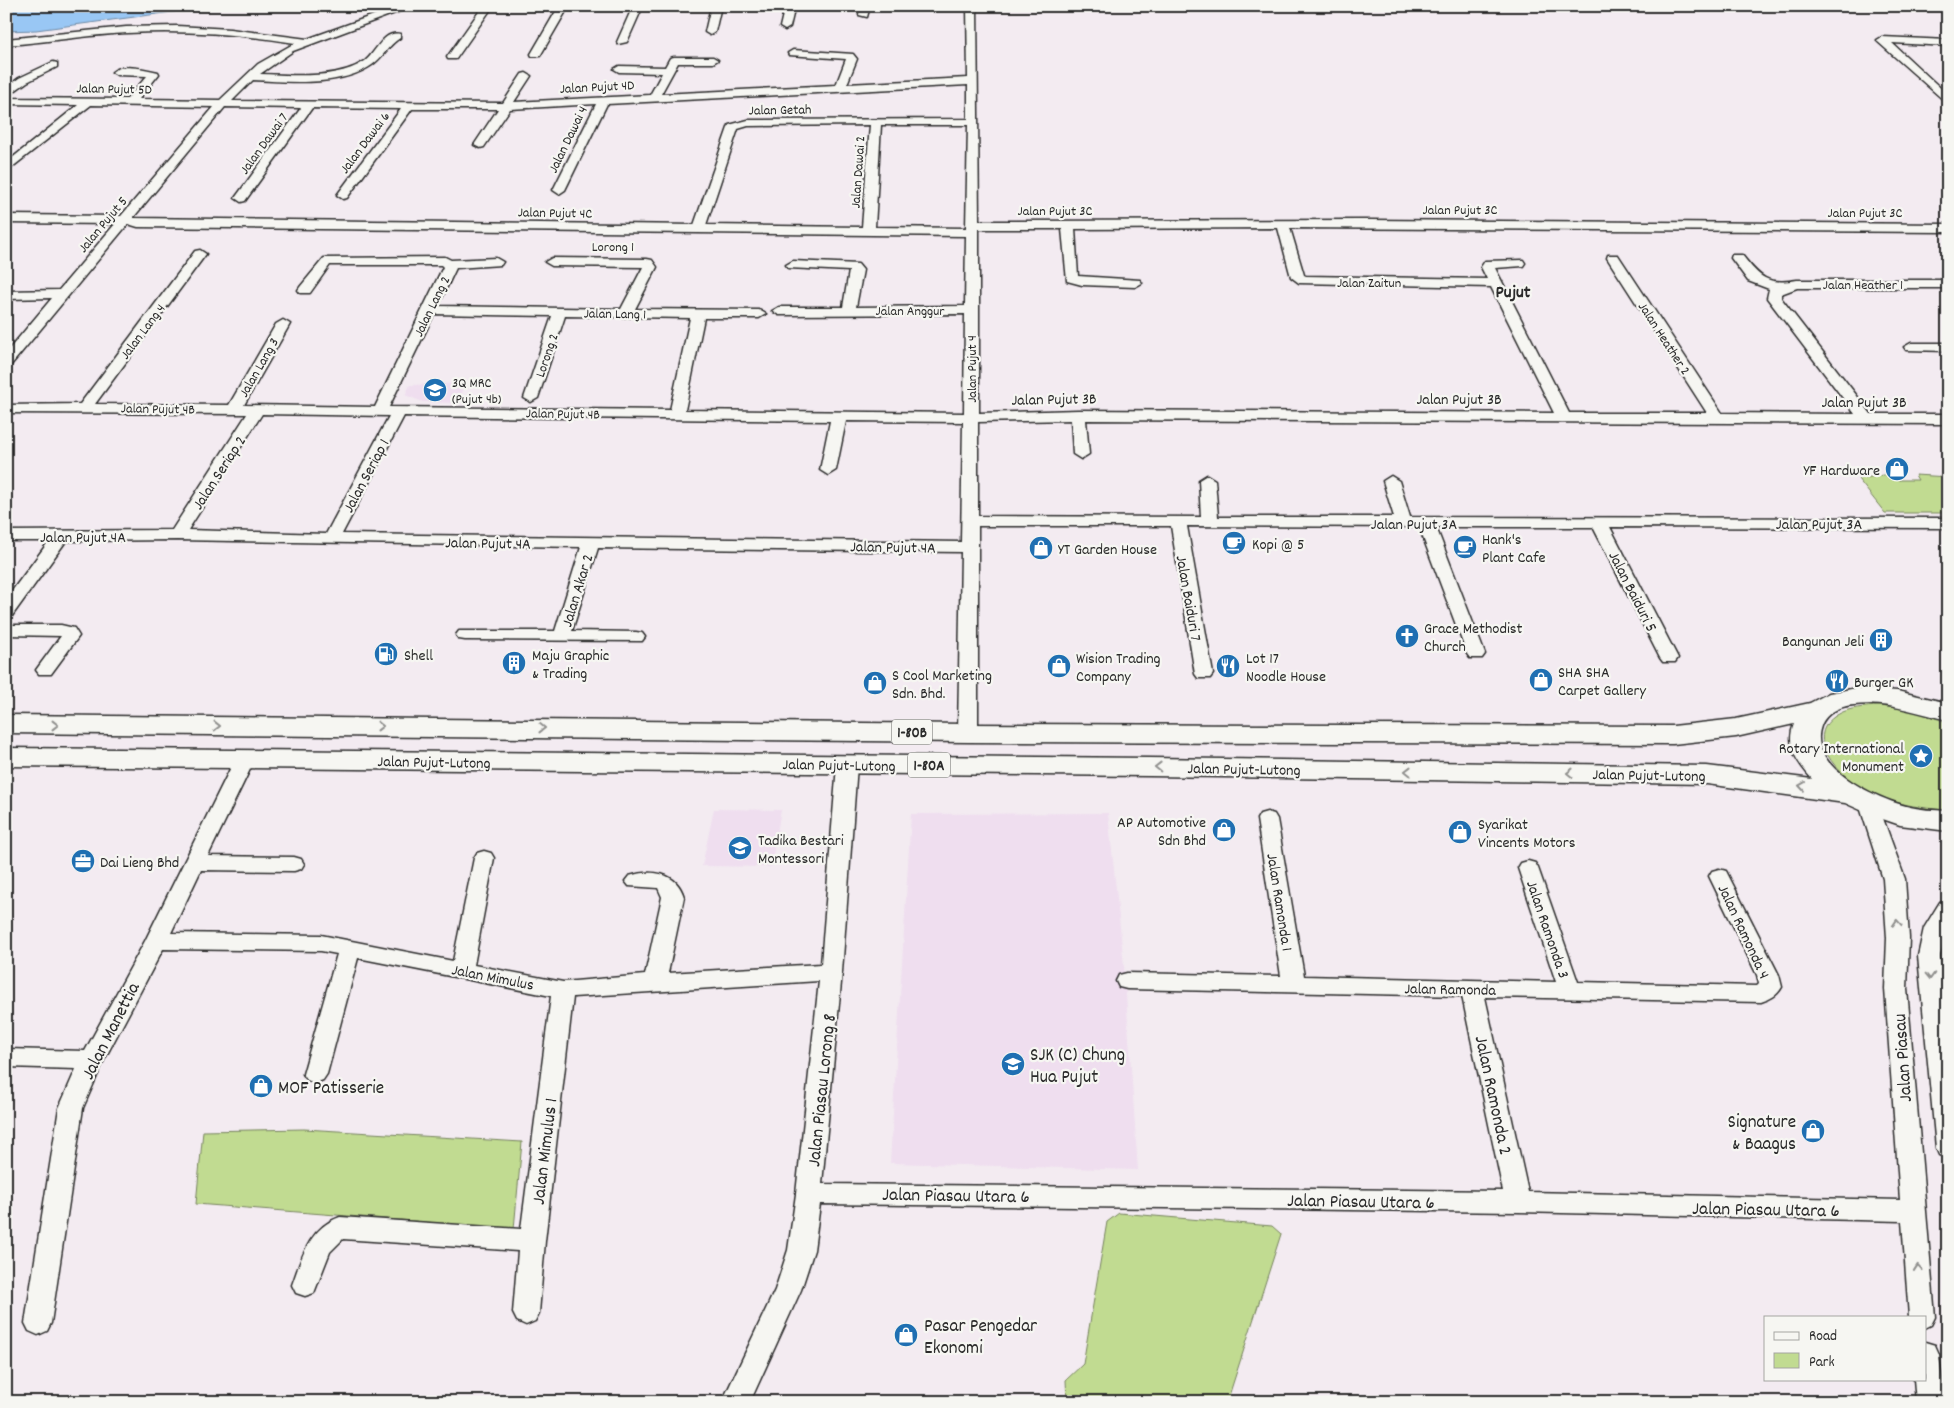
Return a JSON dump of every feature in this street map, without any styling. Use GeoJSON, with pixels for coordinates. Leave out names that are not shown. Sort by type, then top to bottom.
{"type":"FeatureCollection","features":[{"type":"Feature","properties":{"kind":"highway","name":"Jalan Pujut-Lutong"},"geometry":{"type":"LineString","coordinates":[[6,724],[968,733],[1673,735],[1736,728],[1816,710],[1835,700],[1860,696],[1890,696],[1948,712]]}},
{"type":"Feature","properties":{"kind":"highway"},"geometry":{"type":"LineString","coordinates":[[1816,710],[1804,728],[1806,749],[1822,772],[1859,799],[1913,818],[1948,820]]}},
{"type":"Feature","properties":{"kind":"highway","name":"Jalan Pujut-Lutong"},"geometry":{"type":"LineString","coordinates":[[6,757],[1706,775],[1859,799]]}},
{"type":"Feature","properties":{"kind":"street"},"geometry":{"type":"LineString","coordinates":[[221,105],[250,77],[279,54],[306,42],[408,6]]}},
{"type":"Feature","properties":{"kind":"street"},"geometry":{"type":"LineString","coordinates":[[452,57],[488,6]]}},
{"type":"Feature","properties":{"kind":"street"},"geometry":{"type":"LineString","coordinates":[[536,54],[564,6]]}},
{"type":"Feature","properties":{"kind":"street"},"geometry":{"type":"LineString","coordinates":[[622,42],[638,6]]}},
{"type":"Feature","properties":{"kind":"street"},"geometry":{"type":"LineString","coordinates":[[710,32],[716,6]]}},
{"type":"Feature","properties":{"kind":"street"},"geometry":{"type":"LineString","coordinates":[[785,27],[790,6]]}},
{"type":"Feature","properties":{"kind":"street","name":"Jalan Pujut 4"},"geometry":{"type":"LineString","coordinates":[[968,733],[974,81],[972,6]]}},
{"type":"Feature","properties":{"kind":"street"},"geometry":{"type":"LineString","coordinates":[[6,42],[53,39],[102,32],[193,30],[245,33],[306,42]]}},
{"type":"Feature","properties":{"kind":"street"},"geometry":{"type":"LineString","coordinates":[[250,77],[318,76],[347,71],[369,63],[386,41],[396,36]]}},
{"type":"Feature","properties":{"kind":"street"},"geometry":{"type":"LineString","coordinates":[[1948,43],[1882,40],[1948,100]]}},
{"type":"Feature","properties":{"kind":"street"},"geometry":{"type":"LineString","coordinates":[[793,53],[849,56],[852,59],[840,88]]}},
{"type":"Feature","properties":{"kind":"street"},"geometry":{"type":"LineString","coordinates":[[654,98],[674,60],[713,60]]}},
{"type":"Feature","properties":{"kind":"street"},"geometry":{"type":"LineString","coordinates":[[6,94],[23,80],[53,65]]}},
{"type":"Feature","properties":{"kind":"street"},"geometry":{"type":"LineString","coordinates":[[619,70],[668,70]]}},
{"type":"Feature","properties":{"kind":"street"},"geometry":{"type":"LineString","coordinates":[[117,72],[154,74],[130,103]]}},
{"type":"Feature","properties":{"kind":"street"},"geometry":{"type":"LineString","coordinates":[[480,146],[526,76]]}},
{"type":"Feature","properties":{"kind":"street","name":"Jalan Pujut 4D"},"geometry":{"type":"LineString","coordinates":[[221,105],[506,106],[974,81]]}},
{"type":"Feature","properties":{"kind":"street","name":"Jalan Pujut 5D"},"geometry":{"type":"LineString","coordinates":[[6,101],[221,105]]}},
{"type":"Feature","properties":{"kind":"street","name":"Jalan Dawai 4"},"geometry":{"type":"LineString","coordinates":[[559,190],[603,101]]}},
{"type":"Feature","properties":{"kind":"street"},"geometry":{"type":"LineString","coordinates":[[6,169],[87,103]]}},
{"type":"Feature","properties":{"kind":"street","name":"Jalan Pujut 5"},"geometry":{"type":"LineString","coordinates":[[6,362],[221,105]]}},
{"type":"Feature","properties":{"kind":"street","name":"Jalan Dawai 7"},"geometry":{"type":"LineString","coordinates":[[241,198],[309,105]]}},
{"type":"Feature","properties":{"kind":"street","name":"Jalan Dawai 6"},"geometry":{"type":"LineString","coordinates":[[343,195],[409,106]]}},
{"type":"Feature","properties":{"kind":"street","name":"Jalan Dawai 2"},"geometry":{"type":"LineString","coordinates":[[868,231],[876,122],[973,122]]}},
{"type":"Feature","properties":{"kind":"street","name":"Jalan Getah"},"geometry":{"type":"LineString","coordinates":[[699,229],[733,127],[748,124],[876,122]]}},
{"type":"Feature","properties":{"kind":"street"},"geometry":{"type":"LineString","coordinates":[[6,219],[122,223]]}},
{"type":"Feature","properties":{"kind":"street","name":"Jalan Pujut 4C"},"geometry":{"type":"LineString","coordinates":[[6,226],[138,223],[868,231],[972,228]]}},
{"type":"Feature","properties":{"kind":"street","name":"Jalan Pujut 3C"},"geometry":{"type":"LineString","coordinates":[[972,228],[1068,225],[1283,224],[1948,228]]}},
{"type":"Feature","properties":{"kind":"street","name":"Jalan Zaitun"},"geometry":{"type":"LineString","coordinates":[[1283,224],[1298,277],[1304,280],[1496,283]]}},
{"type":"Feature","properties":{"kind":"street"},"geometry":{"type":"LineString","coordinates":[[1068,225],[1072,278],[1135,283]]}},
{"type":"Feature","properties":{"kind":"street","name":"Jalan Lang 4"},"geometry":{"type":"LineString","coordinates":[[84,408],[200,254]]}},
{"type":"Feature","properties":{"kind":"street","name":"Jalan Heather 2"},"geometry":{"type":"LineString","coordinates":[[1613,258],[1717,417]]}},
{"type":"Feature","properties":{"kind":"street"},"geometry":{"type":"LineString","coordinates":[[1737,258],[1753,278],[1778,288],[1774,292],[1774,298],[1866,418]]}},
{"type":"Feature","properties":{"kind":"street","name":"Jalan Lang 2"},"geometry":{"type":"LineString","coordinates":[[306,290],[326,262],[329,261],[445,261],[449,264],[450,267],[430,310],[380,411]]}},
{"type":"Feature","properties":{"kind":"street"},"geometry":{"type":"LineString","coordinates":[[449,264],[496,262]]}},
{"type":"Feature","properties":{"kind":"street","name":"Lorong 1"},"geometry":{"type":"LineString","coordinates":[[552,262],[648,263],[650,267],[626,313]]}},
{"type":"Feature","properties":{"kind":"street"},"geometry":{"type":"LineString","coordinates":[[1518,263],[1490,264],[1488,267],[1563,416]]}},
{"type":"Feature","properties":{"kind":"street"},"geometry":{"type":"LineString","coordinates":[[792,265],[853,267],[856,270],[849,310]]}},
{"type":"Feature","properties":{"kind":"street","name":"Jalan Heather 1"},"geometry":{"type":"LineString","coordinates":[[1778,288],[1797,284],[1948,284]]}},
{"type":"Feature","properties":{"kind":"street"},"geometry":{"type":"LineString","coordinates":[[6,295],[63,294]]}},
{"type":"Feature","properties":{"kind":"street","name":"Jalan Lang 1"},"geometry":{"type":"LineString","coordinates":[[430,310],[759,314]]}},
{"type":"Feature","properties":{"kind":"street","name":"Jalan Anggur"},"geometry":{"type":"LineString","coordinates":[[779,311],[971,310]]}},
{"type":"Feature","properties":{"kind":"street","name":"Lorong 2"},"geometry":{"type":"LineString","coordinates":[[531,398],[560,312]]}},
{"type":"Feature","properties":{"kind":"street"},"geometry":{"type":"LineString","coordinates":[[677,414],[698,314]]}},
{"type":"Feature","properties":{"kind":"street","name":"Jalan Lang 3"},"geometry":{"type":"LineString","coordinates":[[234,409],[283,324]]}},
{"type":"Feature","properties":{"kind":"street"},"geometry":{"type":"LineString","coordinates":[[1911,347],[1948,347]]}},
{"type":"Feature","properties":{"kind":"street","name":"Jalan Pujut 4B"},"geometry":{"type":"LineString","coordinates":[[6,409],[258,409],[970,418]]}},
{"type":"Feature","properties":{"kind":"street","name":"Jalan Seriap 2"},"geometry":{"type":"LineString","coordinates":[[177,535],[258,409]]}},
{"type":"Feature","properties":{"kind":"street","name":"Jalan Seriap 1"},"geometry":{"type":"LineString","coordinates":[[331,540],[399,411]]}},
{"type":"Feature","properties":{"kind":"street"},"geometry":{"type":"LineString","coordinates":[[1078,415],[1081,454]]}},
{"type":"Feature","properties":{"kind":"street","name":"Jalan Pujut 3B"},"geometry":{"type":"LineString","coordinates":[[970,418],[1078,415],[1948,419]]}},
{"type":"Feature","properties":{"kind":"street"},"geometry":{"type":"LineString","coordinates":[[828,470],[839,416]]}},
{"type":"Feature","properties":{"kind":"street"},"geometry":{"type":"LineString","coordinates":[[1207,480],[1210,522]]}},
{"type":"Feature","properties":{"kind":"street"},"geometry":{"type":"LineString","coordinates":[[1391,481],[1404,523]]}},
{"type":"Feature","properties":{"kind":"street","name":"Jalan Pujut 3A"},"geometry":{"type":"LineString","coordinates":[[970,521],[1600,524],[1948,523]]}},
{"type":"Feature","properties":{"kind":"street","name":"Jalan Baiduri 7"},"geometry":{"type":"LineString","coordinates":[[1178,522],[1204,674]]}},
{"type":"Feature","properties":{"kind":"street"},"geometry":{"type":"LineString","coordinates":[[1426,523],[1476,654]]}},
{"type":"Feature","properties":{"kind":"street","name":"Jalan Baiduri 5"},"geometry":{"type":"LineString","coordinates":[[1600,524],[1669,658]]}},
{"type":"Feature","properties":{"kind":"street","name":"Jalan Pujut 4A"},"geometry":{"type":"LineString","coordinates":[[6,536],[177,535],[331,540],[969,547]]}},
{"type":"Feature","properties":{"kind":"street"},"geometry":{"type":"LineString","coordinates":[[6,612],[61,536]]}},
{"type":"Feature","properties":{"kind":"street","name":"Jalan Akar 2"},"geometry":{"type":"LineString","coordinates":[[562,636],[590,543]]}},
{"type":"Feature","properties":{"kind":"street"},"geometry":{"type":"LineString","coordinates":[[6,630],[61,630],[68,632],[70,636],[45,670]]}},
{"type":"Feature","properties":{"kind":"street","name":"Jalan Akar 2"},"geometry":{"type":"LineString","coordinates":[[465,635],[636,637]]}},
{"type":"Feature","properties":{"kind":"street","name":"Jalan Manettia"},"geometry":{"type":"LineString","coordinates":[[38,1323],[71,1108],[92,1060],[156,941],[245,759]]}},
{"type":"Feature","properties":{"kind":"street","name":"Jalan Piasau Lorong 8"},"geometry":{"type":"LineString","coordinates":[[736,1402],[788,1290],[801,1250],[810,1194],[831,972],[847,765]]}},
{"type":"Feature","properties":{"kind":"street","name":"Jalan Piasau"},"geometry":{"type":"LineString","coordinates":[[1859,799],[1894,879],[1898,938],[1896,989],[1912,1211],[1922,1316]]}},
{"type":"Feature","properties":{"kind":"street","name":"Jalan Ramonda 1"},"geometry":{"type":"LineString","coordinates":[[1267,819],[1294,985]]}},
{"type":"Feature","properties":{"kind":"street"},"geometry":{"type":"LineString","coordinates":[[462,970],[484,858]]}},
{"type":"Feature","properties":{"kind":"street"},"geometry":{"type":"LineString","coordinates":[[194,863],[294,864]]}},
{"type":"Feature","properties":{"kind":"street","name":"Jalan Ramonda 3"},"geometry":{"type":"LineString","coordinates":[[1528,868],[1570,990]]}},
{"type":"Feature","properties":{"kind":"street","name":"Jalan Ramonda 4"},"geometry":{"type":"LineString","coordinates":[[1719,876],[1768,975],[1771,987]]}},
{"type":"Feature","properties":{"kind":"street"},"geometry":{"type":"LineString","coordinates":[[636,880],[660,881],[672,888],[673,897],[655,982]]}},
{"type":"Feature","properties":{"kind":"street","name":"Jalan Piasau"},"geometry":{"type":"LineString","coordinates":[[1948,907],[1935,928],[1929,956],[1948,1148]]}},
{"type":"Feature","properties":{"kind":"street","name":"Jalan Mimulus"},"geometry":{"type":"LineString","coordinates":[[156,941],[321,943],[564,990],[655,982],[831,972]]}},
{"type":"Feature","properties":{"kind":"street"},"geometry":{"type":"LineString","coordinates":[[315,1074],[350,948]]}},
{"type":"Feature","properties":{"kind":"street","name":"Jalan Ramonda"},"geometry":{"type":"LineString","coordinates":[[1127,982],[1761,994],[1771,987]]}},
{"type":"Feature","properties":{"kind":"street","name":"Jalan Ramonda 2"},"geometry":{"type":"LineString","coordinates":[[1472,989],[1518,1202]]}},
{"type":"Feature","properties":{"kind":"street","name":"Jalan Mimulus 1"},"geometry":{"type":"LineString","coordinates":[[526,1313],[532,1241],[564,990]]}},
{"type":"Feature","properties":{"kind":"street"},"geometry":{"type":"LineString","coordinates":[[6,1058],[92,1060]]}},
{"type":"Feature","properties":{"kind":"street","name":"Jalan Piasau Utara 6"},"geometry":{"type":"LineString","coordinates":[[810,1194],[1518,1202],[1912,1211]]}},
{"type":"Feature","properties":{"kind":"street"},"geometry":{"type":"LineString","coordinates":[[305,1285],[323,1240],[330,1231],[340,1228],[532,1241]]}},
{"type":"Feature","properties":{"kind":"street"},"geometry":{"type":"LineString","coordinates":[[1926,1364],[1930,1402]]}},
{"type":"Feature","properties":{"kind":"shaded area","name":"3Q MRC (Pujut 4b)"},"geometry":{"type":"Polygon","coordinates":[[[466,383],[458,403],[423,402],[405,395],[410,385],[466,383]]]}},
{"type":"Feature","properties":{"kind":"shaded area","name":"Tadika Bestari Montessori"},"geometry":{"type":"Polygon","coordinates":[[[714,809],[781,810],[771,867],[702,866],[714,809]]]}},
{"type":"Feature","properties":{"kind":"shaded area","name":"SJK (C) Chung Hua Pujut"},"geometry":{"type":"Polygon","coordinates":[[[1108,813],[1124,965],[1138,1170],[890,1163],[911,814],[1108,813]]]}},
{"type":"Feature","properties":{"kind":"green space"},"geometry":{"type":"Polygon","coordinates":[[[1894,475],[1898,480],[1918,480],[1915,475],[1948,477],[1948,513],[1885,513],[1858,479],[1894,475]]]}},
{"type":"Feature","properties":{"kind":"green space"},"geometry":{"type":"Polygon","coordinates":[[[1879,706],[1914,711],[1948,723],[1948,810],[1913,806],[1880,797],[1850,780],[1833,763],[1823,743],[1823,733],[1827,724],[1837,715],[1847,710],[1879,706]]]}},
{"type":"Feature","properties":{"kind":"green space"},"geometry":{"type":"Polygon","coordinates":[[[304,1129],[522,1142],[514,1229],[196,1204],[203,1131],[304,1129]]]}},
{"type":"Feature","properties":{"kind":"green space"},"geometry":{"type":"Polygon","coordinates":[[[1119,1213],[1272,1226],[1281,1234],[1227,1402],[1067,1402],[1066,1380],[1083,1364],[1107,1222],[1119,1213]]]}},
{"type":"Feature","properties":{"kind":"water"},"geometry":{"type":"Polygon","coordinates":[[[6,6],[218,6],[36,30],[6,31],[6,6]]]}},
{"type":"Feature","properties":{"kind":"place","name":"3Q MRC (Pujut 4b)"},"geometry":{"type":"Point","coordinates":[435,390]}},
{"type":"Feature","properties":{"kind":"place","name":"YF Hardware"},"geometry":{"type":"Point","coordinates":[1897,469]}},
{"type":"Feature","properties":{"kind":"place","name":"Kopi @ 5"},"geometry":{"type":"Point","coordinates":[1234,543]}},
{"type":"Feature","properties":{"kind":"place","name":"Hank's Plant Cafe"},"geometry":{"type":"Point","coordinates":[1465,547]}},
{"type":"Feature","properties":{"kind":"place","name":"YT Garden House"},"geometry":{"type":"Point","coordinates":[1041,548]}},
{"type":"Feature","properties":{"kind":"place","name":"Grace Methodist Church"},"geometry":{"type":"Point","coordinates":[1407,636]}},
{"type":"Feature","properties":{"kind":"place","name":"Bangunan Jeli"},"geometry":{"type":"Point","coordinates":[1881,640]}},
{"type":"Feature","properties":{"kind":"place","name":"Shell"},"geometry":{"type":"Point","coordinates":[386,654]}},
{"type":"Feature","properties":{"kind":"place","name":"Maju Graphic & Trading"},"geometry":{"type":"Point","coordinates":[514,663]}},
{"type":"Feature","properties":{"kind":"place","name":"Wision Trading Company"},"geometry":{"type":"Point","coordinates":[1059,666]}},
{"type":"Feature","properties":{"kind":"place","name":"Lot 17 Noodle House"},"geometry":{"type":"Point","coordinates":[1228,666]}},
{"type":"Feature","properties":{"kind":"place","name":"SHA SHA Carpet Gallery"},"geometry":{"type":"Point","coordinates":[1541,680]}},
{"type":"Feature","properties":{"kind":"place","name":"Burger GK"},"geometry":{"type":"Point","coordinates":[1837,681]}},
{"type":"Feature","properties":{"kind":"place","name":"S Cool Marketing Sdn. Bhd."},"geometry":{"type":"Point","coordinates":[875,683]}},
{"type":"Feature","properties":{"kind":"place","name":"Rotary International Monument"},"geometry":{"type":"Point","coordinates":[1921,756]}},
{"type":"Feature","properties":{"kind":"place","name":"AP Automotive Sdn Bhd"},"geometry":{"type":"Point","coordinates":[1224,830]}},
{"type":"Feature","properties":{"kind":"place","name":"Syarikat Vincents Motors"},"geometry":{"type":"Point","coordinates":[1460,832]}},
{"type":"Feature","properties":{"kind":"place","name":"Tadika Bestari Montessori"},"geometry":{"type":"Point","coordinates":[740,848]}},
{"type":"Feature","properties":{"kind":"place","name":"Dai Lieng Bhd"},"geometry":{"type":"Point","coordinates":[83,861]}},
{"type":"Feature","properties":{"kind":"place","name":"SJK (C) Chung Hua Pujut"},"geometry":{"type":"Point","coordinates":[1013,1064]}},
{"type":"Feature","properties":{"kind":"place","name":"MOF Patisserie"},"geometry":{"type":"Point","coordinates":[261,1086]}},
{"type":"Feature","properties":{"kind":"place","name":"Signature & Baagus"},"geometry":{"type":"Point","coordinates":[1813,1131]}},
{"type":"Feature","properties":{"kind":"place","name":"Pasar Pengedar Ekonomi"},"geometry":{"type":"Point","coordinates":[906,1335]}},
{"type":"Feature","properties":{"kind":"district","name":"Pujut"},"geometry":{"type":"Point","coordinates":[1513,291]}}]}
